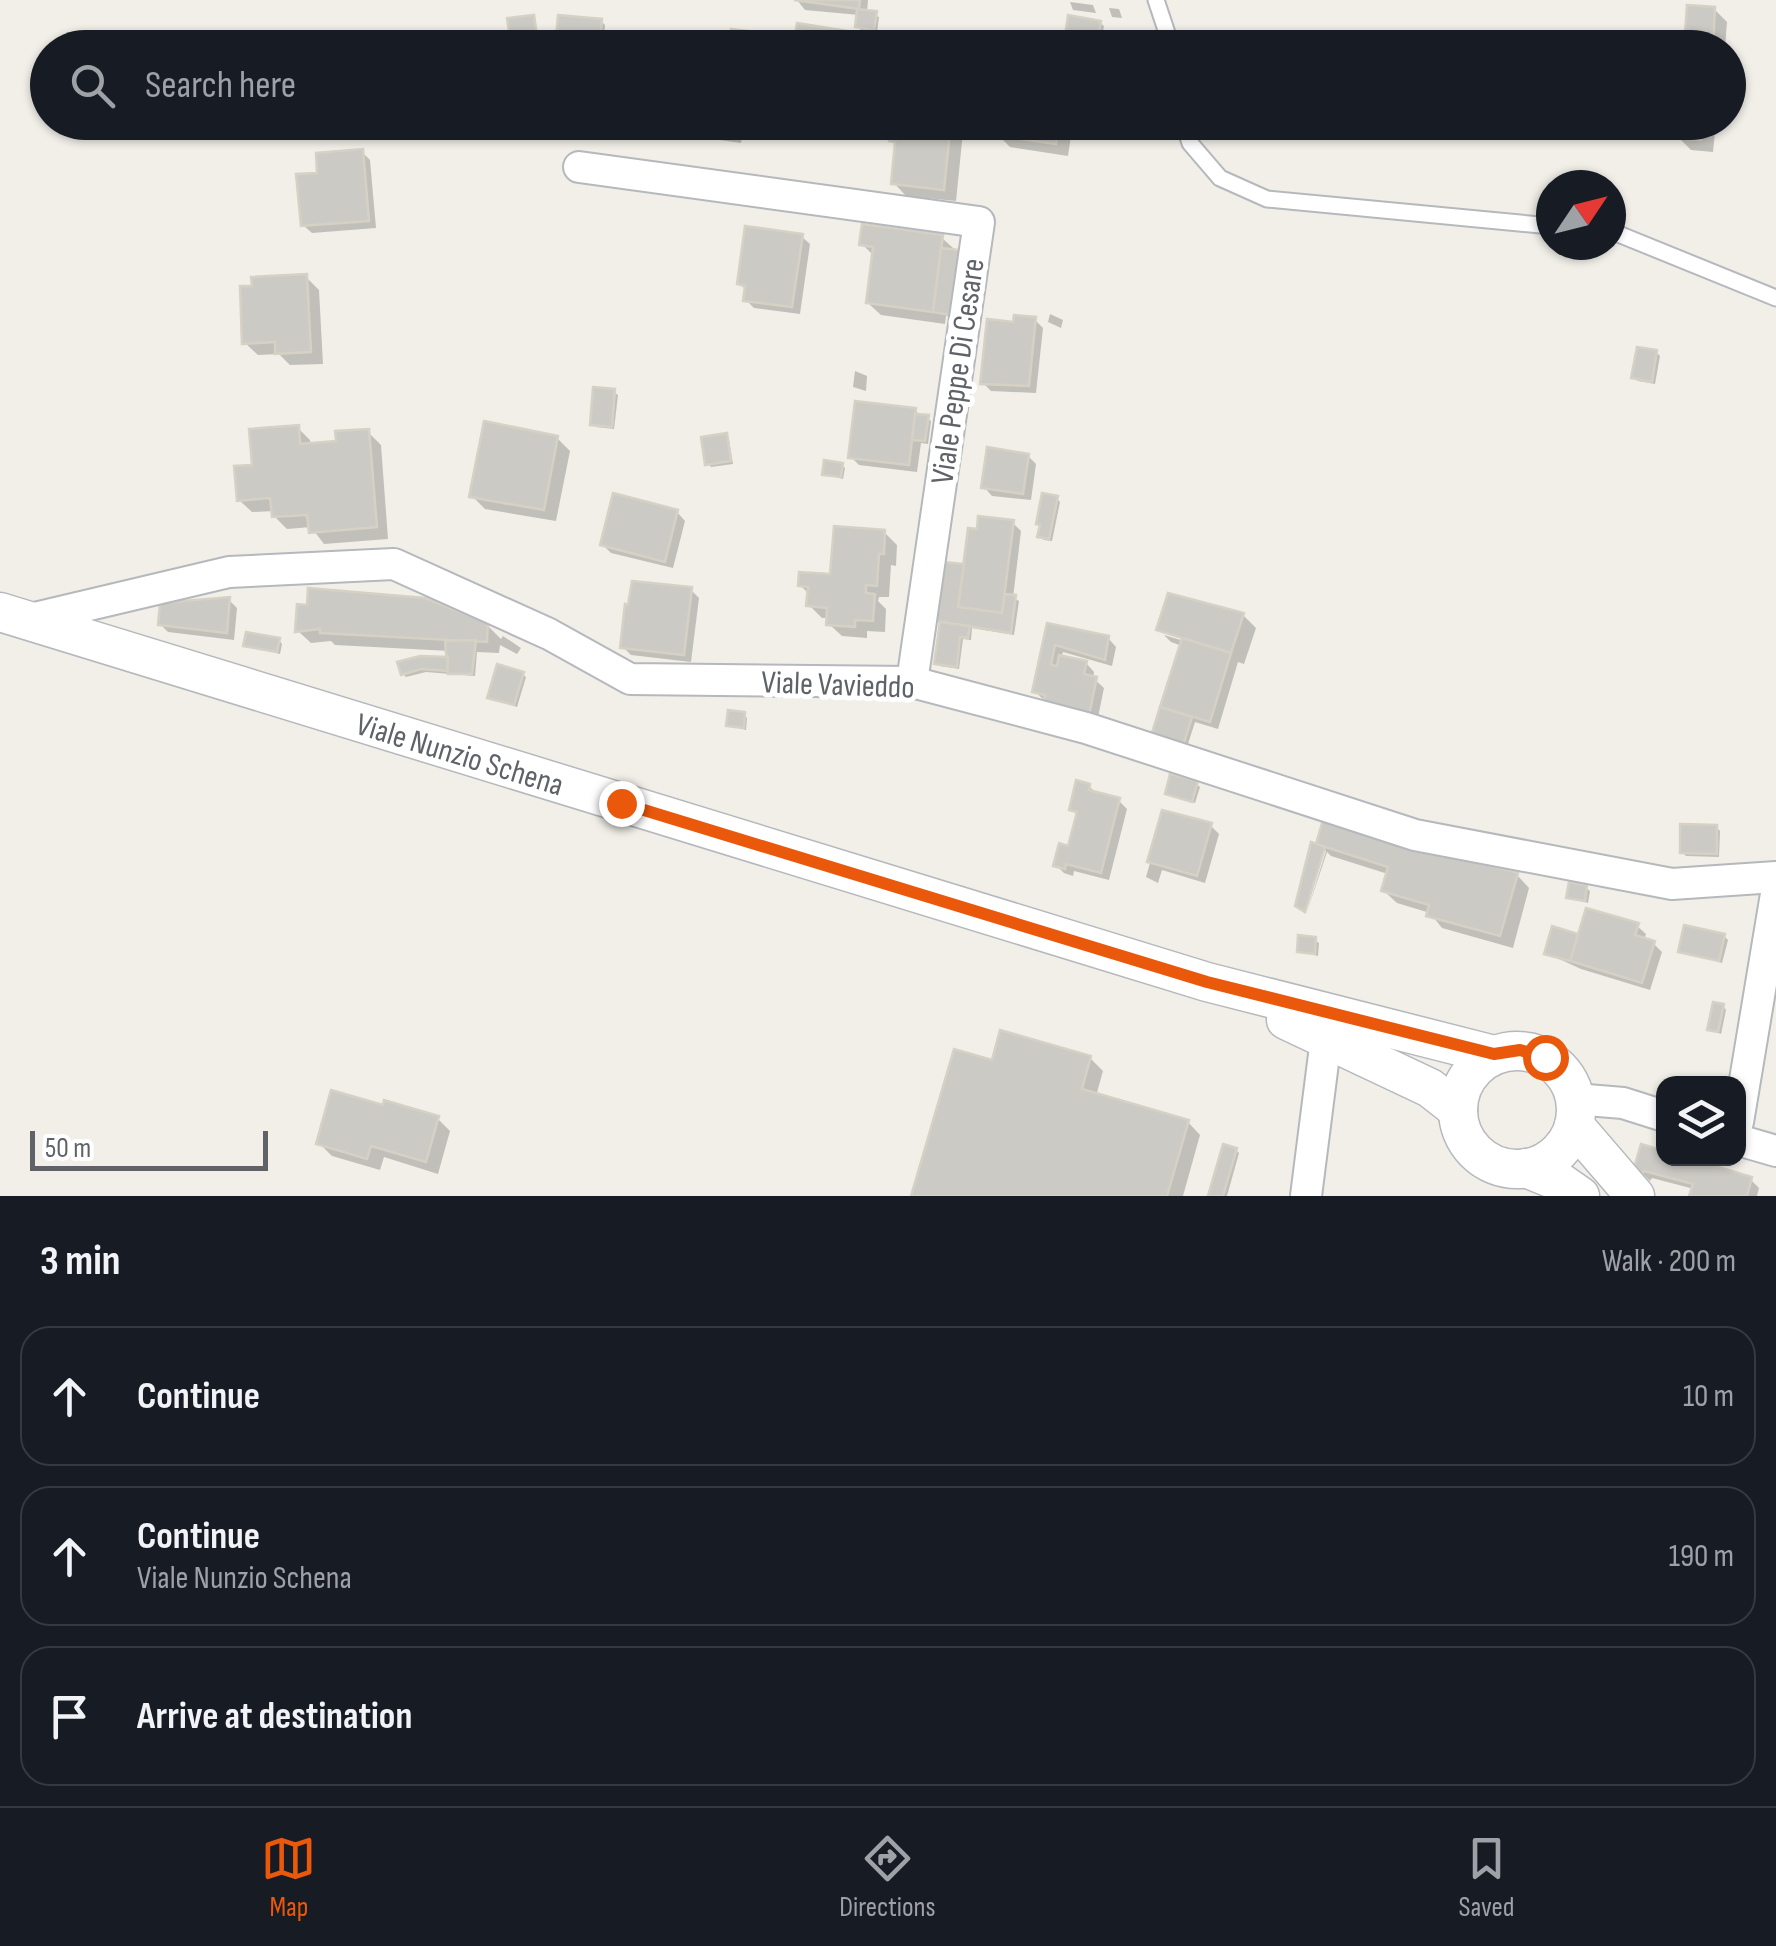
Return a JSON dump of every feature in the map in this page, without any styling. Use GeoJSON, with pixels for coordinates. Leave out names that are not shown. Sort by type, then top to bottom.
{"type":"FeatureCollection","features":[{"type":"Feature","properties":{"kind":"street","name":"Viale Peppe Di Cesare"},"geometry":{"type":"LineString","coordinates":[[579,166],[979,222],[912,682]]}},
{"type":"Feature","properties":{"kind":"street","name":"Viale Vavieddo"},"geometry":{"type":"LineString","coordinates":[[13,616],[228,572],[394,564],[549,634],[630,679],[912,682],[1086,728],[1415,835],[1672,884],[1776,877]]}},
{"type":"Feature","properties":{"kind":"street","name":"Viale Nunzio Schena"},"geometry":{"type":"LineString","coordinates":[[13,616],[1207,982],[1494,1054]]}},
{"type":"Feature","properties":{"kind":"street"},"geometry":{"type":"LineString","coordinates":[[1746,1076],[1776,894]]}},
{"type":"Feature","properties":{"kind":"street","name":"Viale Nunzio Schena"},"geometry":{"type":"LineString","coordinates":[[1207,982],[1430,1088],[1458,1110]]}},
{"type":"Feature","properties":{"kind":"street"},"geometry":{"type":"LineString","coordinates":[[1306,1196],[1326,1039]]}},
{"type":"Feature","properties":{"kind":"street"},"geometry":{"type":"LineString","coordinates":[[1575,1112],[1565,1145],[1548,1161],[1526,1168],[1506,1168],[1487,1161],[1472,1148],[1462,1130],[1458,1110],[1462,1087],[1475,1068],[1494,1054],[1520,1050],[1545,1057],[1565,1074],[1575,1112],[1635,1196]]}},
{"type":"Feature","properties":{"kind":"street"},"geometry":{"type":"LineString","coordinates":[[1575,1112],[1622,1103],[1656,1114]]}},
{"type":"Feature","properties":{"kind":"street"},"geometry":{"type":"LineString","coordinates":[[1746,1142],[1776,1151]]}},
{"type":"Feature","properties":{"kind":"street"},"geometry":{"type":"LineString","coordinates":[[1526,1168],[1560,1182],[1580,1196]]}},
{"type":"Feature","properties":{"kind":"lane"},"geometry":{"type":"LineString","coordinates":[[1156,0],[1166,30]]}},
{"type":"Feature","properties":{"kind":"lane"},"geometry":{"type":"LineString","coordinates":[[1189,140],[1220,178],[1267,198],[1536,225]]}},
{"type":"Feature","properties":{"kind":"lane"},"geometry":{"type":"LineString","coordinates":[[1626,237],[1776,298]]}},
{"type":"Feature","properties":{"kind":"building"},"geometry":{"type":"Polygon","coordinates":[[[794,0],[860,0],[859,9],[794,0]]]}},
{"type":"Feature","properties":{"kind":"building"},"geometry":{"type":"Polygon","coordinates":[[[1687,5],[1715,7],[1714,30],[1685,30],[1687,5]]]}},
{"type":"Feature","properties":{"kind":"building"},"geometry":{"type":"Polygon","coordinates":[[[857,9],[877,11],[874,30],[855,27],[857,9]]]}},
{"type":"Feature","properties":{"kind":"building"},"geometry":{"type":"Polygon","coordinates":[[[534,15],[536,30],[509,30],[507,18],[534,15]]]}},
{"type":"Feature","properties":{"kind":"building"},"geometry":{"type":"Polygon","coordinates":[[[558,15],[602,19],[601,30],[557,30],[558,15]]]}},
{"type":"Feature","properties":{"kind":"building"},"geometry":{"type":"Polygon","coordinates":[[[1068,15],[1101,21],[1100,30],[1066,30],[1068,15]]]}},
{"type":"Feature","properties":{"kind":"building"},"geometry":{"type":"Polygon","coordinates":[[[797,23],[841,30],[796,30],[797,23]]]}},
{"type":"Feature","properties":{"kind":"building"},"geometry":{"type":"Polygon","coordinates":[[[949,140],[944,190],[891,184],[895,142],[889,141],[949,140]]]}},
{"type":"Feature","properties":{"kind":"building"},"geometry":{"type":"Polygon","coordinates":[[[363,149],[369,221],[301,226],[296,174],[317,173],[316,153],[363,149]]]}},
{"type":"Feature","properties":{"kind":"building"},"geometry":{"type":"Polygon","coordinates":[[[862,224],[943,235],[933,312],[866,303],[873,247],[859,245],[862,224]]]}},
{"type":"Feature","properties":{"kind":"building"},"geometry":{"type":"Polygon","coordinates":[[[745,226],[803,234],[792,307],[743,301],[745,286],[737,284],[745,226]]]}},
{"type":"Feature","properties":{"kind":"building"},"geometry":{"type":"Polygon","coordinates":[[[941,248],[959,250],[951,315],[933,312],[941,248]]]}},
{"type":"Feature","properties":{"kind":"building"},"geometry":{"type":"Polygon","coordinates":[[[307,274],[311,352],[275,354],[275,342],[242,344],[240,286],[252,286],[251,277],[307,274]]]}},
{"type":"Feature","properties":{"kind":"building"},"geometry":{"type":"Polygon","coordinates":[[[1014,315],[1036,317],[1029,386],[980,384],[987,319],[1013,322],[1014,315]]]}},
{"type":"Feature","properties":{"kind":"building"},"geometry":{"type":"Polygon","coordinates":[[[1637,347],[1657,350],[1652,382],[1631,378],[1637,347]]]}},
{"type":"Feature","properties":{"kind":"building"},"geometry":{"type":"Polygon","coordinates":[[[593,387],[615,389],[612,427],[590,425],[593,387]]]}},
{"type":"Feature","properties":{"kind":"building"},"geometry":{"type":"Polygon","coordinates":[[[855,401],[916,408],[909,465],[848,458],[855,401]]]}},
{"type":"Feature","properties":{"kind":"building"},"geometry":{"type":"Polygon","coordinates":[[[915,414],[929,415],[925,441],[912,440],[915,414]]]}},
{"type":"Feature","properties":{"kind":"building"},"geometry":{"type":"Polygon","coordinates":[[[484,421],[558,436],[544,510],[469,497],[484,421]]]}},
{"type":"Feature","properties":{"kind":"building"},"geometry":{"type":"Polygon","coordinates":[[[299,425],[300,444],[336,441],[335,431],[369,429],[377,527],[309,533],[307,515],[272,517],[270,498],[237,501],[234,466],[252,465],[249,429],[299,425]]]}},
{"type":"Feature","properties":{"kind":"building"},"geometry":{"type":"Polygon","coordinates":[[[727,433],[731,461],[705,465],[701,437],[727,433]]]}},
{"type":"Feature","properties":{"kind":"building"},"geometry":{"type":"Polygon","coordinates":[[[987,447],[1029,454],[1023,494],[981,488],[987,447]]]}},
{"type":"Feature","properties":{"kind":"building"},"geometry":{"type":"Polygon","coordinates":[[[824,460],[843,463],[841,477],[822,475],[824,460]]]}},
{"type":"Feature","properties":{"kind":"building"},"geometry":{"type":"Polygon","coordinates":[[[613,493],[678,510],[665,562],[600,545],[613,493]]]}},
{"type":"Feature","properties":{"kind":"building"},"geometry":{"type":"Polygon","coordinates":[[[1042,493],[1058,496],[1049,539],[1037,537],[1042,493]]]}},
{"type":"Feature","properties":{"kind":"building"},"geometry":{"type":"Polygon","coordinates":[[[978,516],[1014,520],[1002,613],[958,607],[968,528],[977,529],[978,516]]]}},
{"type":"Feature","properties":{"kind":"building"},"geometry":{"type":"Polygon","coordinates":[[[834,526],[885,530],[877,586],[866,585],[866,593],[875,594],[873,621],[855,620],[855,627],[826,625],[827,608],[806,606],[808,587],[798,586],[799,572],[830,574],[834,526]]]}},
{"type":"Feature","properties":{"kind":"building"},"geometry":{"type":"Polygon","coordinates":[[[944,562],[964,564],[958,607],[1002,613],[1005,594],[1016,595],[1011,633],[936,621],[944,562]]]}},
{"type":"Feature","properties":{"kind":"building"},"geometry":{"type":"Polygon","coordinates":[[[632,581],[692,587],[684,655],[620,648],[632,581]]]}},
{"type":"Feature","properties":{"kind":"building"},"geometry":{"type":"Polygon","coordinates":[[[308,588],[425,598],[488,623],[487,642],[320,633],[320,629],[295,632],[297,604],[307,605],[308,588]]]}},
{"type":"Feature","properties":{"kind":"building"},"geometry":{"type":"Polygon","coordinates":[[[1168,593],[1244,613],[1231,653],[1156,630],[1168,593]]]}},
{"type":"Feature","properties":{"kind":"building"},"geometry":{"type":"Polygon","coordinates":[[[230,597],[227,633],[158,625],[160,603],[230,597]]]}},
{"type":"Feature","properties":{"kind":"building"},"geometry":{"type":"Polygon","coordinates":[[[940,622],[970,626],[968,638],[960,637],[957,667],[934,664],[940,622]]]}},
{"type":"Feature","properties":{"kind":"building"},"geometry":{"type":"Polygon","coordinates":[[[1047,623],[1109,636],[1105,660],[1055,645],[1051,665],[1057,666],[1059,655],[1087,661],[1084,674],[1097,677],[1088,720],[1041,710],[1045,695],[1032,692],[1047,623]]]}},
{"type":"Feature","properties":{"kind":"building"},"geometry":{"type":"Polygon","coordinates":[[[246,632],[280,638],[277,652],[243,646],[246,632]]]}},
{"type":"Feature","properties":{"kind":"building"},"geometry":{"type":"Polygon","coordinates":[[[1182,638],[1231,653],[1210,722],[1160,707],[1182,638]]]}},
{"type":"Feature","properties":{"kind":"building"},"geometry":{"type":"Polygon","coordinates":[[[476,640],[472,674],[448,674],[445,641],[476,640]]]}},
{"type":"Feature","properties":{"kind":"building"},"geometry":{"type":"Polygon","coordinates":[[[420,656],[448,657],[447,671],[421,669],[401,675],[397,662],[420,656]]]}},
{"type":"Feature","properties":{"kind":"building"},"geometry":{"type":"Polygon","coordinates":[[[497,664],[524,672],[514,705],[487,698],[497,664]]]}},
{"type":"Feature","properties":{"kind":"building"},"geometry":{"type":"Polygon","coordinates":[[[1160,707],[1192,717],[1183,746],[1151,736],[1160,707]]]}},
{"type":"Feature","properties":{"kind":"building"},"geometry":{"type":"Polygon","coordinates":[[[728,710],[745,712],[744,728],[726,726],[728,710]]]}},
{"type":"Feature","properties":{"kind":"building"},"geometry":{"type":"Polygon","coordinates":[[[1170,774],[1198,781],[1192,802],[1165,794],[1170,774]]]}},
{"type":"Feature","properties":{"kind":"building"},"geometry":{"type":"Polygon","coordinates":[[[1076,780],[1090,784],[1089,790],[1120,798],[1101,873],[1066,864],[1065,869],[1053,866],[1059,843],[1068,846],[1077,812],[1069,810],[1076,780]]]}},
{"type":"Feature","properties":{"kind":"building"},"geometry":{"type":"Polygon","coordinates":[[[1162,810],[1212,823],[1197,876],[1147,862],[1162,810]]]}},
{"type":"Feature","properties":{"kind":"building"},"geometry":{"type":"Polygon","coordinates":[[[1323,820],[1518,873],[1500,936],[1426,916],[1429,905],[1381,891],[1388,867],[1316,844],[1323,820]]]}},
{"type":"Feature","properties":{"kind":"building"},"geometry":{"type":"Polygon","coordinates":[[[1680,824],[1717,825],[1717,854],[1680,853],[1680,824]]]}},
{"type":"Feature","properties":{"kind":"building"},"geometry":{"type":"Polygon","coordinates":[[[1311,842],[1325,847],[1305,912],[1295,906],[1311,842]]]}},
{"type":"Feature","properties":{"kind":"building"},"geometry":{"type":"Polygon","coordinates":[[[1569,882],[1587,885],[1585,901],[1566,898],[1569,882]]]}},
{"type":"Feature","properties":{"kind":"building"},"geometry":{"type":"Polygon","coordinates":[[[1586,908],[1639,923],[1635,935],[1655,941],[1642,983],[1570,961],[1586,908]]]}},
{"type":"Feature","properties":{"kind":"building"},"geometry":{"type":"Polygon","coordinates":[[[1684,925],[1725,934],[1719,961],[1678,952],[1684,925]]]}},
{"type":"Feature","properties":{"kind":"building"},"geometry":{"type":"Polygon","coordinates":[[[1552,926],[1578,934],[1570,961],[1544,954],[1552,926]]]}},
{"type":"Feature","properties":{"kind":"building"},"geometry":{"type":"Polygon","coordinates":[[[1298,935],[1316,937],[1315,954],[1297,952],[1298,935]]]}},
{"type":"Feature","properties":{"kind":"building"},"geometry":{"type":"Polygon","coordinates":[[[1713,1002],[1724,1004],[1718,1032],[1707,1030],[1713,1002]]]}},
{"type":"Feature","properties":{"kind":"building"},"geometry":{"type":"Polygon","coordinates":[[[1000,1030],[1091,1056],[1082,1089],[1189,1120],[1167,1196],[911,1196],[954,1049],[992,1060],[1000,1030]]]}},
{"type":"Feature","properties":{"kind":"building"},"geometry":{"type":"Polygon","coordinates":[[[331,1090],[439,1116],[426,1162],[371,1146],[367,1159],[316,1144],[331,1090]]]}},
{"type":"Feature","properties":{"kind":"building"},"geometry":{"type":"Polygon","coordinates":[[[1223,1144],[1237,1148],[1223,1196],[1208,1196],[1223,1144]]]}},
{"type":"Feature","properties":{"kind":"building"},"geometry":{"type":"Polygon","coordinates":[[[1641,1144],[1656,1149],[1656,1166],[1716,1166],[1752,1177],[1747,1196],[1689,1196],[1693,1184],[1644,1171],[1641,1175],[1634,1168],[1641,1144]]]}},
{"type":"Feature","properties":{"kind":"route"},"geometry":{"type":"LineString","coordinates":[[621,803],[1207,982],[1494,1054],[1520,1050],[1545,1057]]}}]}
